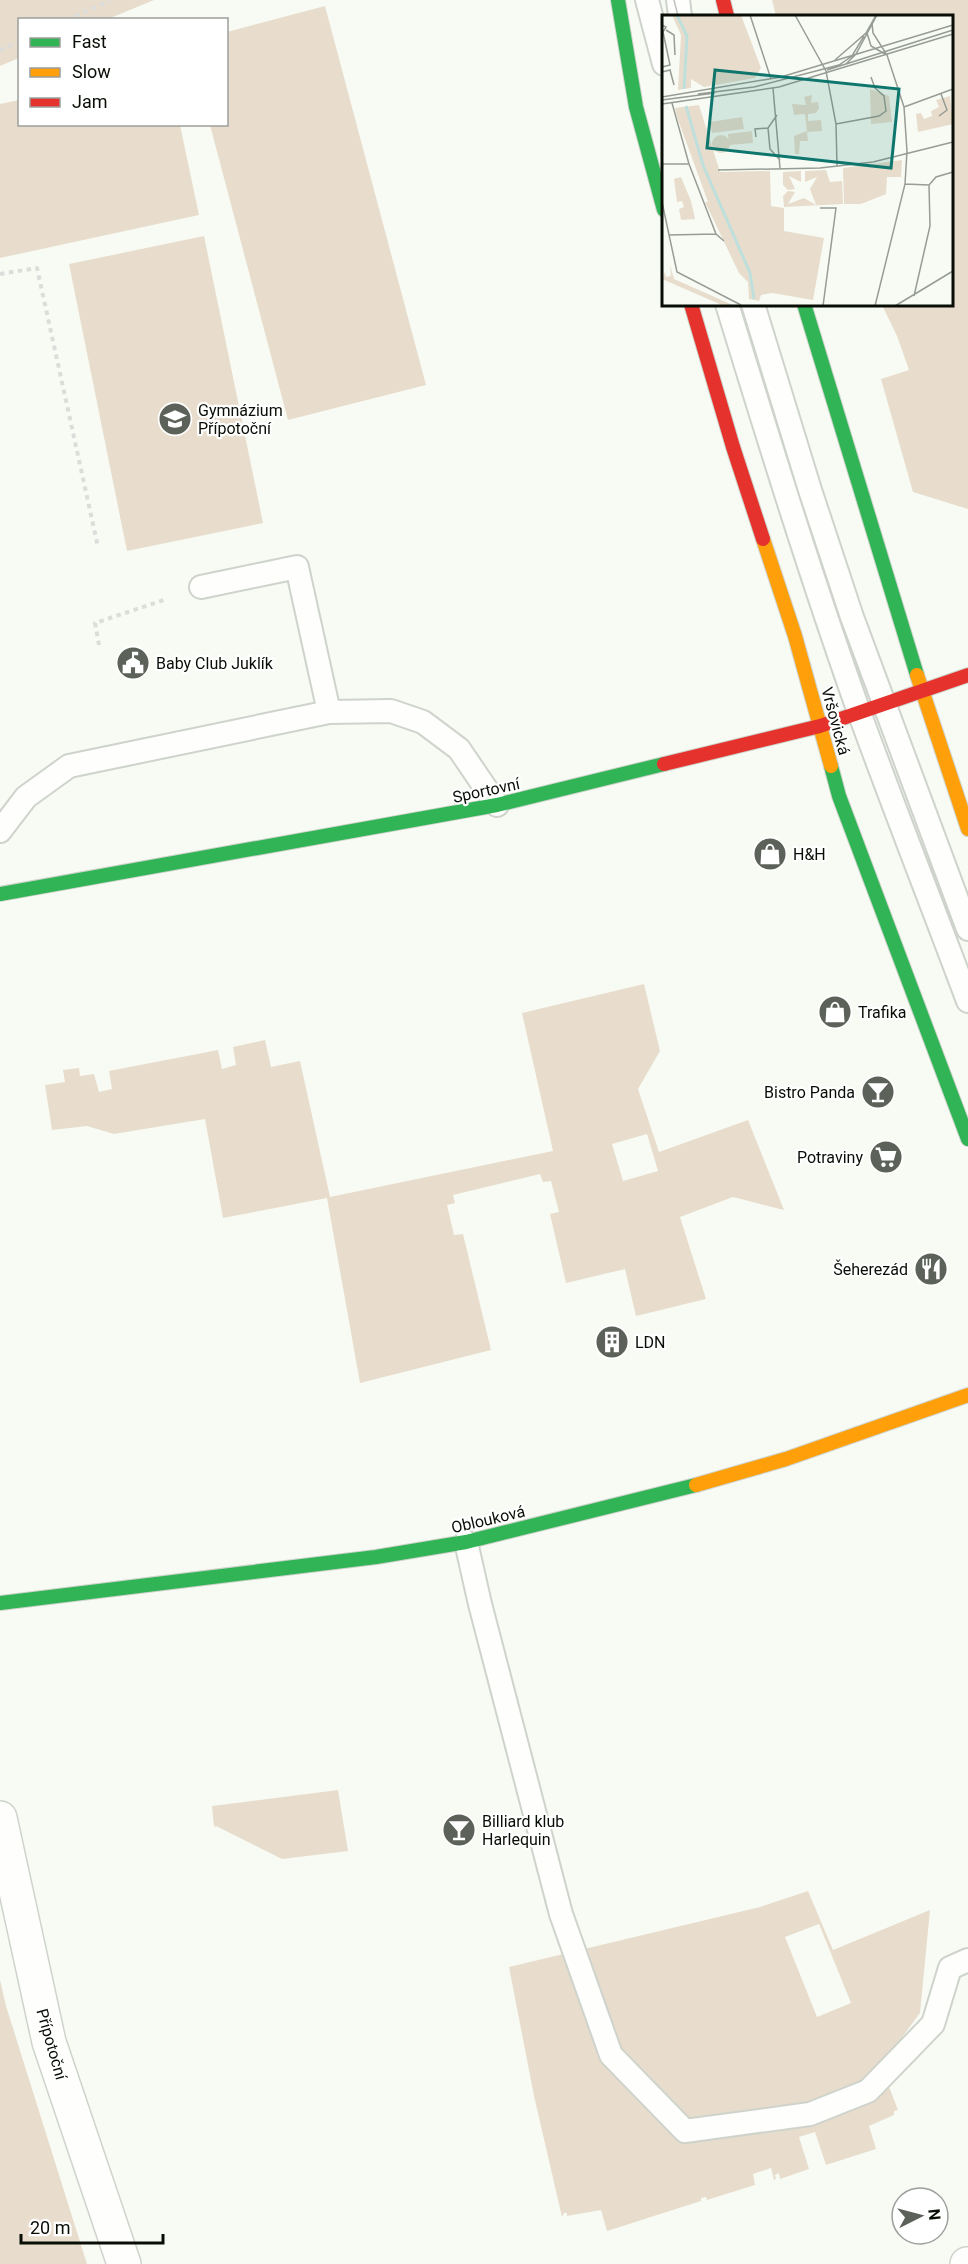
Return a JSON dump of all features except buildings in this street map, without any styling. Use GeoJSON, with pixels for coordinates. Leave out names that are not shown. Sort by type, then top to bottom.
{"type":"FeatureCollection","features":[{"type":"Feature","properties":{"kind":"street"},"geometry":{"type":"LineString","coordinates":[[618,0],[636,107],[662,206]]}},
{"type":"Feature","properties":{"kind":"street"},"geometry":{"type":"LineString","coordinates":[[723,0],[727,15]]}},
{"type":"Feature","properties":{"kind":"street","name":"Vršovická"},"geometry":{"type":"LineString","coordinates":[[692,306],[795,636],[839,796],[968,1139]]}},
{"type":"Feature","properties":{"kind":"street"},"geometry":{"type":"LineString","coordinates":[[805,306],[922,691],[968,829]]}},
{"type":"Feature","properties":{"kind":"street","name":"Sportovní"},"geometry":{"type":"LineString","coordinates":[[0,894],[497,805],[820,726],[968,675]]}},
{"type":"Feature","properties":{"kind":"street","name":"Oblouková"},"geometry":{"type":"LineString","coordinates":[[0,1604],[376,1557],[466,1542],[689,1488],[786,1459],[968,1395]]}},
{"type":"Feature","properties":{"kind":"street","name":"Přípotoční"},"geometry":{"type":"LineString","coordinates":[[0,1818],[49,2042],[124,2264]]}},
{"type":"Feature","properties":{"kind":"lane"},"geometry":{"type":"LineString","coordinates":[[647,0],[662,60]]}},
{"type":"Feature","properties":{"kind":"lane"},"geometry":{"type":"LineString","coordinates":[[678,0],[680,15]]}},
{"type":"Feature","properties":{"kind":"lane"},"geometry":{"type":"LineString","coordinates":[[729,306],[783,486],[859,712],[968,1001]]}},
{"type":"Feature","properties":{"kind":"lane"},"geometry":{"type":"LineString","coordinates":[[754,306],[852,617],[968,929]]}},
{"type":"Feature","properties":{"kind":"lane"},"geometry":{"type":"LineString","coordinates":[[201,587],[297,567],[328,712]]}},
{"type":"Feature","properties":{"kind":"lane"},"geometry":{"type":"LineString","coordinates":[[0,831],[26,797],[69,766],[328,712],[391,711],[423,722],[459,749],[497,805]]}},
{"type":"Feature","properties":{"kind":"lane"},"geometry":{"type":"LineString","coordinates":[[466,1542],[561,1914],[611,2055],[685,2131],[810,2114],[868,2091],[933,2024],[950,1968],[968,1960]]}},
{"type":"Feature","properties":{"kind":"path"},"geometry":{"type":"LineString","coordinates":[[71,18],[110,0]]}},
{"type":"Feature","properties":{"kind":"path"},"geometry":{"type":"LineString","coordinates":[[0,50],[18,42]]}},
{"type":"Feature","properties":{"kind":"path"},"geometry":{"type":"LineString","coordinates":[[0,274],[37,268],[99,547]]}},
{"type":"Feature","properties":{"kind":"path"},"geometry":{"type":"LineString","coordinates":[[99,645],[94,624],[201,587]]}},
{"type":"Feature","properties":{"kind":"shaded area"},"geometry":{"type":"Polygon","coordinates":[[[0,0],[154,0],[110,18],[18,18],[18,58],[0,66],[0,0]]]}},
{"type":"Feature","properties":{"kind":"shaded area"},"geometry":{"type":"Polygon","coordinates":[[[772,0],[968,0],[968,509],[913,492],[881,379],[909,370],[897,336],[882,306],[953,306],[953,15],[776,15],[772,0]]]}},
{"type":"Feature","properties":{"kind":"shaded area"},"geometry":{"type":"Polygon","coordinates":[[[325,6],[426,385],[288,420],[210,126],[228,126],[228,32],[325,6]]]}},
{"type":"Feature","properties":{"kind":"shaded area"},"geometry":{"type":"Polygon","coordinates":[[[18,100],[18,126],[180,126],[199,215],[0,258],[0,104],[18,100]]]}},
{"type":"Feature","properties":{"kind":"shaded area"},"geometry":{"type":"Polygon","coordinates":[[[204,236],[263,523],[127,551],[69,264],[204,236]]]}},
{"type":"Feature","properties":{"kind":"shaded area"},"geometry":{"type":"Polygon","coordinates":[[[644,984],[660,1051],[638,1089],[659,1152],[748,1120],[784,1210],[733,1197],[680,1217],[706,1299],[636,1316],[625,1269],[566,1283],[550,1214],[559,1212],[551,1181],[543,1182],[540,1174],[453,1195],[455,1203],[447,1205],[454,1235],[463,1234],[491,1350],[360,1383],[327,1198],[223,1218],[205,1119],[114,1134],[87,1126],[52,1130],[45,1085],[65,1082],[63,1070],[79,1068],[80,1076],[94,1074],[99,1092],[112,1089],[109,1071],[218,1050],[222,1069],[236,1065],[233,1047],[265,1040],[271,1067],[300,1061],[330,1197],[553,1151],[522,1013],[644,984]],[[647,1134],[612,1144],[623,1181],[658,1171],[647,1134]]]}},
{"type":"Feature","properties":{"kind":"shaded area"},"geometry":{"type":"Polygon","coordinates":[[[338,1790],[348,1851],[282,1859],[214,1827],[212,1806],[338,1790]]]}},
{"type":"Feature","properties":{"kind":"shaded area"},"geometry":{"type":"Polygon","coordinates":[[[808,1891],[833,1950],[930,1910],[920,2013],[881,2066],[898,2110],[894,2111],[894,2115],[869,2126],[876,2149],[826,2165],[815,2132],[799,2137],[809,2169],[780,2179],[779,2173],[775,2175],[774,2180],[771,2168],[753,2174],[755,2185],[707,2200],[706,2197],[701,2198],[701,2201],[607,2231],[601,2210],[567,2216],[567,2213],[564,2213],[562,2217],[534,2096],[509,1967],[760,1907],[808,1891]],[[819,1924],[785,1937],[817,2017],[851,2003],[819,1924]]]}},
{"type":"Feature","properties":{"kind":"shaded area"},"geometry":{"type":"Polygon","coordinates":[[[0,1980],[6,2006],[87,2264],[0,2264],[0,1980]]]}},
{"type":"Feature","properties":{"kind":"tram line"},"geometry":{"type":"LineString","coordinates":[[674,0],[678,15]]}},
{"type":"Feature","properties":{"kind":"traffic: fast"},"geometry":{"type":"LineString","coordinates":[[618,0],[636,107],[662,203]]}},
{"type":"Feature","properties":{"kind":"traffic: fast"},"geometry":{"type":"LineString","coordinates":[[805,306],[917,675]]}},
{"type":"Feature","properties":{"kind":"traffic: fast"},"geometry":{"type":"LineString","coordinates":[[0,894],[497,805],[664,764]]}},
{"type":"Feature","properties":{"kind":"traffic: fast"},"geometry":{"type":"LineString","coordinates":[[831,766],[839,796],[968,1139]]}},
{"type":"Feature","properties":{"kind":"traffic: fast"},"geometry":{"type":"LineString","coordinates":[[0,1603],[376,1557],[466,1542],[696,1485]]}},
{"type":"Feature","properties":{"kind":"traffic: slow"},"geometry":{"type":"LineString","coordinates":[[763,539],[795,636],[831,766]]}},
{"type":"Feature","properties":{"kind":"traffic: slow"},"geometry":{"type":"LineString","coordinates":[[917,675],[968,829]]}},
{"type":"Feature","properties":{"kind":"traffic: slow"},"geometry":{"type":"LineString","coordinates":[[696,1485],[786,1459],[968,1395]]}},
{"type":"Feature","properties":{"kind":"traffic: jam"},"geometry":{"type":"LineString","coordinates":[[723,0],[727,15]]}},
{"type":"Feature","properties":{"kind":"traffic: jam"},"geometry":{"type":"LineString","coordinates":[[692,306],[763,539]]}},
{"type":"Feature","properties":{"kind":"traffic: jam"},"geometry":{"type":"LineString","coordinates":[[664,764],[820,726],[968,675]]}},
{"type":"Feature","properties":{"kind":"place","name":"Gymnázium Přípotoční"},"geometry":{"type":"Point","coordinates":[175,419]}},
{"type":"Feature","properties":{"kind":"place","name":"Baby Club Juklík"},"geometry":{"type":"Point","coordinates":[133,663]}},
{"type":"Feature","properties":{"kind":"place","name":"H&H"},"geometry":{"type":"Point","coordinates":[770,854]}},
{"type":"Feature","properties":{"kind":"place","name":"Trafika"},"geometry":{"type":"Point","coordinates":[835,1012]}},
{"type":"Feature","properties":{"kind":"place","name":"Bistro Panda"},"geometry":{"type":"Point","coordinates":[878,1092]}},
{"type":"Feature","properties":{"kind":"place","name":"Potraviny"},"geometry":{"type":"Point","coordinates":[886,1157]}},
{"type":"Feature","properties":{"kind":"place","name":"Šeherezád"},"geometry":{"type":"Point","coordinates":[931,1269]}},
{"type":"Feature","properties":{"kind":"place","name":"LDN"},"geometry":{"type":"Point","coordinates":[612,1342]}},
{"type":"Feature","properties":{"kind":"place","name":"Billiard klub Harlequin"},"geometry":{"type":"Point","coordinates":[459,1830]}}]}
